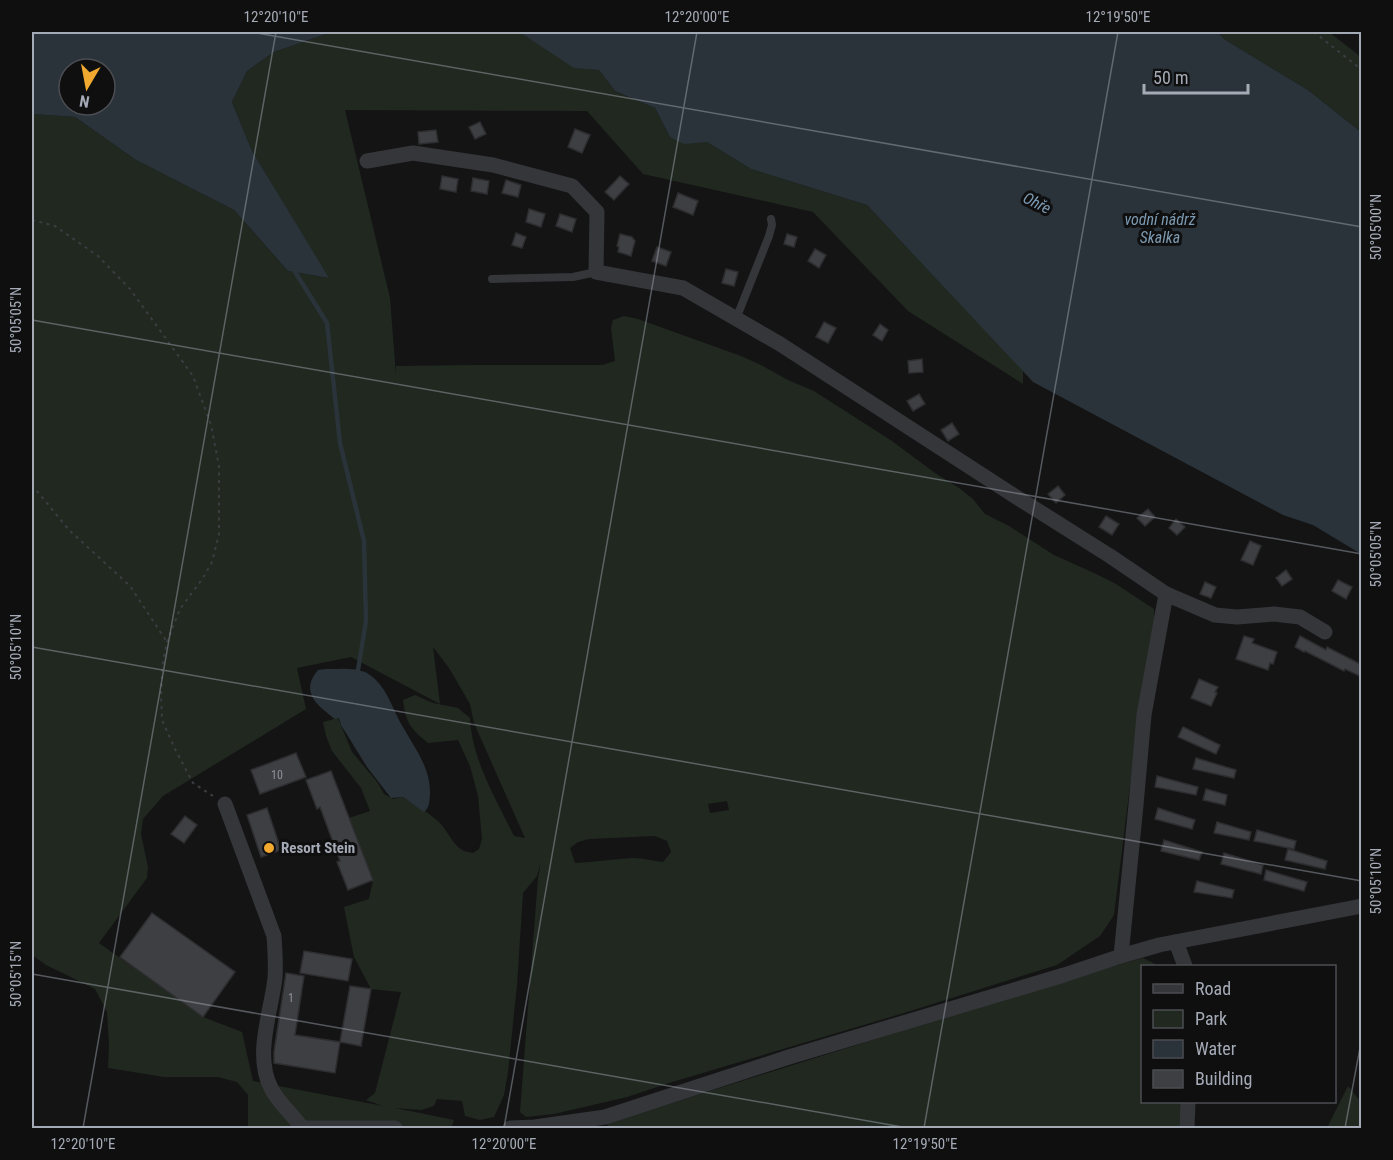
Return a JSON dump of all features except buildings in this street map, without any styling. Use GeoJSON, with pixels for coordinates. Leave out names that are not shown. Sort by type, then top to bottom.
{"type":"FeatureCollection","features":[{"type":"Feature","properties":{"kind":"street"},"geometry":{"type":"LineString","coordinates":[[367,161],[413,153],[493,165],[572,186],[597,212],[596,272],[683,288],[790,350],[1167,594],[1215,615],[1237,617],[1274,614],[1300,617],[1325,632]]}},
{"type":"Feature","properties":{"kind":"street"},"geometry":{"type":"LineString","coordinates":[[1121,956],[1144,715],[1167,594]]}},
{"type":"Feature","properties":{"kind":"street"},"geometry":{"type":"LineString","coordinates":[[225,804],[274,936],[276,957],[274,980],[263,1050],[264,1072],[271,1089],[302,1128],[395,1128]]}},
{"type":"Feature","properties":{"kind":"street"},"geometry":{"type":"LineString","coordinates":[[510,1128],[535,1128],[605,1117],[789,1057],[1121,956],[1176,942],[1362,906]]}},
{"type":"Feature","properties":{"kind":"street"},"geometry":{"type":"LineString","coordinates":[[1176,942],[1185,965]]}},
{"type":"Feature","properties":{"kind":"street"},"geometry":{"type":"LineString","coordinates":[[1187,1128],[1188,1103]]}},
{"type":"Feature","properties":{"kind":"lane"},"geometry":{"type":"LineString","coordinates":[[736,319],[769,236],[771,219]]}},
{"type":"Feature","properties":{"kind":"lane"},"geometry":{"type":"LineString","coordinates":[[492,279],[573,277],[596,272]]}},
{"type":"Feature","properties":{"kind":"path"},"geometry":{"type":"LineString","coordinates":[[1314,32],[1362,70]]}},
{"type":"Feature","properties":{"kind":"path"},"geometry":{"type":"LineString","coordinates":[[32,220],[55,226],[98,256],[130,290],[193,376],[211,426],[219,466],[219,534],[212,562],[180,609],[167,642],[163,660],[161,694],[162,720],[193,783],[225,804]]}},
{"type":"Feature","properties":{"kind":"path"},"geometry":{"type":"LineString","coordinates":[[32,485],[69,530],[130,586],[167,642]]}},
{"type":"Feature","properties":{"kind":"green space"},"geometry":{"type":"Polygon","coordinates":[[[332,32],[519,32],[574,67],[599,70],[615,91],[655,108],[670,137],[707,142],[751,169],[867,205],[1023,370],[1023,384],[908,311],[813,212],[643,174],[587,111],[345,110],[390,298],[396,375],[396,366],[602,365],[615,361],[611,328],[613,320],[624,316],[638,319],[741,356],[814,391],[892,441],[959,488],[973,499],[985,514],[1009,526],[1054,555],[1116,584],[1154,609],[1155,635],[1140,705],[1114,915],[1100,936],[1057,965],[627,1097],[554,1114],[526,1117],[520,1112],[541,862],[537,876],[523,893],[508,1072],[504,1095],[494,1117],[480,1120],[465,1116],[462,1101],[437,1099],[434,1106],[421,1110],[395,1108],[454,1120],[451,1128],[248,1128],[248,1095],[237,1082],[218,1077],[164,1077],[108,1068],[107,1012],[95,989],[46,965],[32,955],[32,114],[75,117],[136,160],[234,210],[288,271],[328,278],[252,151],[232,102],[247,71],[274,52],[332,32]],[[433,647],[440,704],[351,657],[297,668],[306,709],[163,796],[143,819],[141,834],[148,867],[147,878],[99,943],[203,1017],[242,1032],[253,1081],[383,1106],[366,1100],[375,1093],[401,992],[371,989],[354,957],[344,907],[369,899],[373,880],[349,818],[370,811],[361,788],[332,751],[323,722],[338,718],[352,752],[378,783],[384,794],[393,799],[403,797],[439,822],[457,846],[473,853],[479,849],[482,839],[478,796],[470,766],[458,740],[428,743],[417,733],[407,720],[403,700],[415,695],[433,703],[458,708],[470,718],[480,764],[514,836],[525,838],[474,723],[470,704],[449,668],[433,647]],[[727,801],[708,804],[710,813],[729,810],[727,801]],[[655,836],[589,839],[578,842],[570,848],[575,863],[634,858],[663,862],[671,852],[667,841],[655,836]]]}},
{"type":"Feature","properties":{"kind":"green space"},"geometry":{"type":"Polygon","coordinates":[[[1218,32],[1329,32],[1361,57],[1361,132],[1308,90],[1224,39],[1218,32]]]}},
{"type":"Feature","properties":{"kind":"green space"},"geometry":{"type":"Polygon","coordinates":[[[1143,958],[1156,965],[1141,965],[1141,1103],[1181,1103],[1181,1128],[607,1128],[608,1123],[1070,978],[1143,958]]]}},
{"type":"Feature","properties":{"kind":"green space"},"geometry":{"type":"Polygon","coordinates":[[[1348,1086],[1361,1102],[1361,1128],[1327,1128],[1348,1086]]]}},
{"type":"Feature","properties":{"kind":"water"},"geometry":{"type":"Polygon","coordinates":[[[32,32],[332,32],[274,52],[247,71],[232,102],[252,151],[329,278],[288,271],[234,210],[136,160],[75,117],[117,117],[117,57],[57,57],[57,116],[32,114],[32,32]]]}},
{"type":"Feature","properties":{"kind":"water","name":"vodní nádrž Skalka"},"geometry":{"type":"Polygon","coordinates":[[[519,32],[1218,32],[1224,39],[1308,90],[1361,132],[1361,554],[1313,525],[1283,515],[1033,382],[867,205],[751,169],[707,142],[684,144],[670,137],[655,108],[615,91],[599,70],[574,68],[519,32]]]}},
{"type":"Feature","properties":{"kind":"water"},"geometry":{"type":"Polygon","coordinates":[[[318,670],[362,671],[380,684],[425,767],[430,795],[424,812],[403,797],[391,798],[367,767],[339,718],[335,719],[322,709],[313,698],[310,685],[313,678],[318,670]]]}},
{"type":"Feature","properties":{"kind":"waterway"},"geometry":{"type":"LineString","coordinates":[[292,267],[327,323],[340,443],[364,541],[366,621],[358,670]]}},
{"type":"Feature","properties":{"kind":"place","name":"Resort Stein"},"geometry":{"type":"Point","coordinates":[269,848]}},
{"type":"Feature","properties":{"kind":"water label","name":"Ohře"},"geometry":{"type":"Point","coordinates":[1037,203]}}]}
